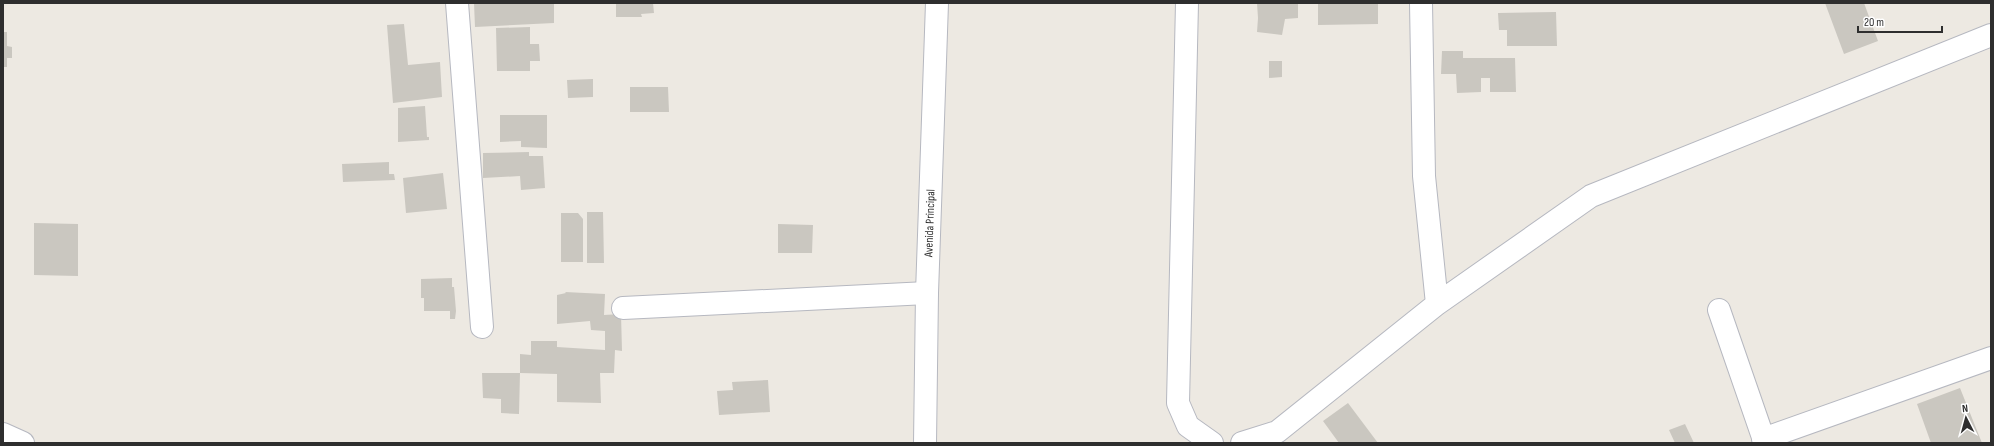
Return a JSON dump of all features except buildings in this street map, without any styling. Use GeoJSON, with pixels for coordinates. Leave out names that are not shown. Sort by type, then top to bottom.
{"type":"FeatureCollection","features":[{"type":"Feature","properties":{"kind":"street"},"geometry":{"type":"LineString","coordinates":[[457,3],[482,327]]}},
{"type":"Feature","properties":{"kind":"street","name":"Avenida Principal"},"geometry":{"type":"LineString","coordinates":[[925,443],[927,293],[937,3]]}},
{"type":"Feature","properties":{"kind":"street"},"geometry":{"type":"LineString","coordinates":[[1187,3],[1178,403],[1188,426],[1212,443]]}},
{"type":"Feature","properties":{"kind":"street"},"geometry":{"type":"LineString","coordinates":[[1421,3],[1424,176],[1437,304]]}},
{"type":"Feature","properties":{"kind":"street"},"geometry":{"type":"LineString","coordinates":[[1242,443],[1277,432],[1437,304],[1591,196],[1991,35]]}},
{"type":"Feature","properties":{"kind":"street"},"geometry":{"type":"LineString","coordinates":[[624,308],[927,293]]}},
{"type":"Feature","properties":{"kind":"street"},"geometry":{"type":"LineString","coordinates":[[1719,310],[1764,441],[1991,358]]}},
{"type":"Feature","properties":{"kind":"street"},"geometry":{"type":"LineString","coordinates":[[3,434],[23,443]]}}]}
